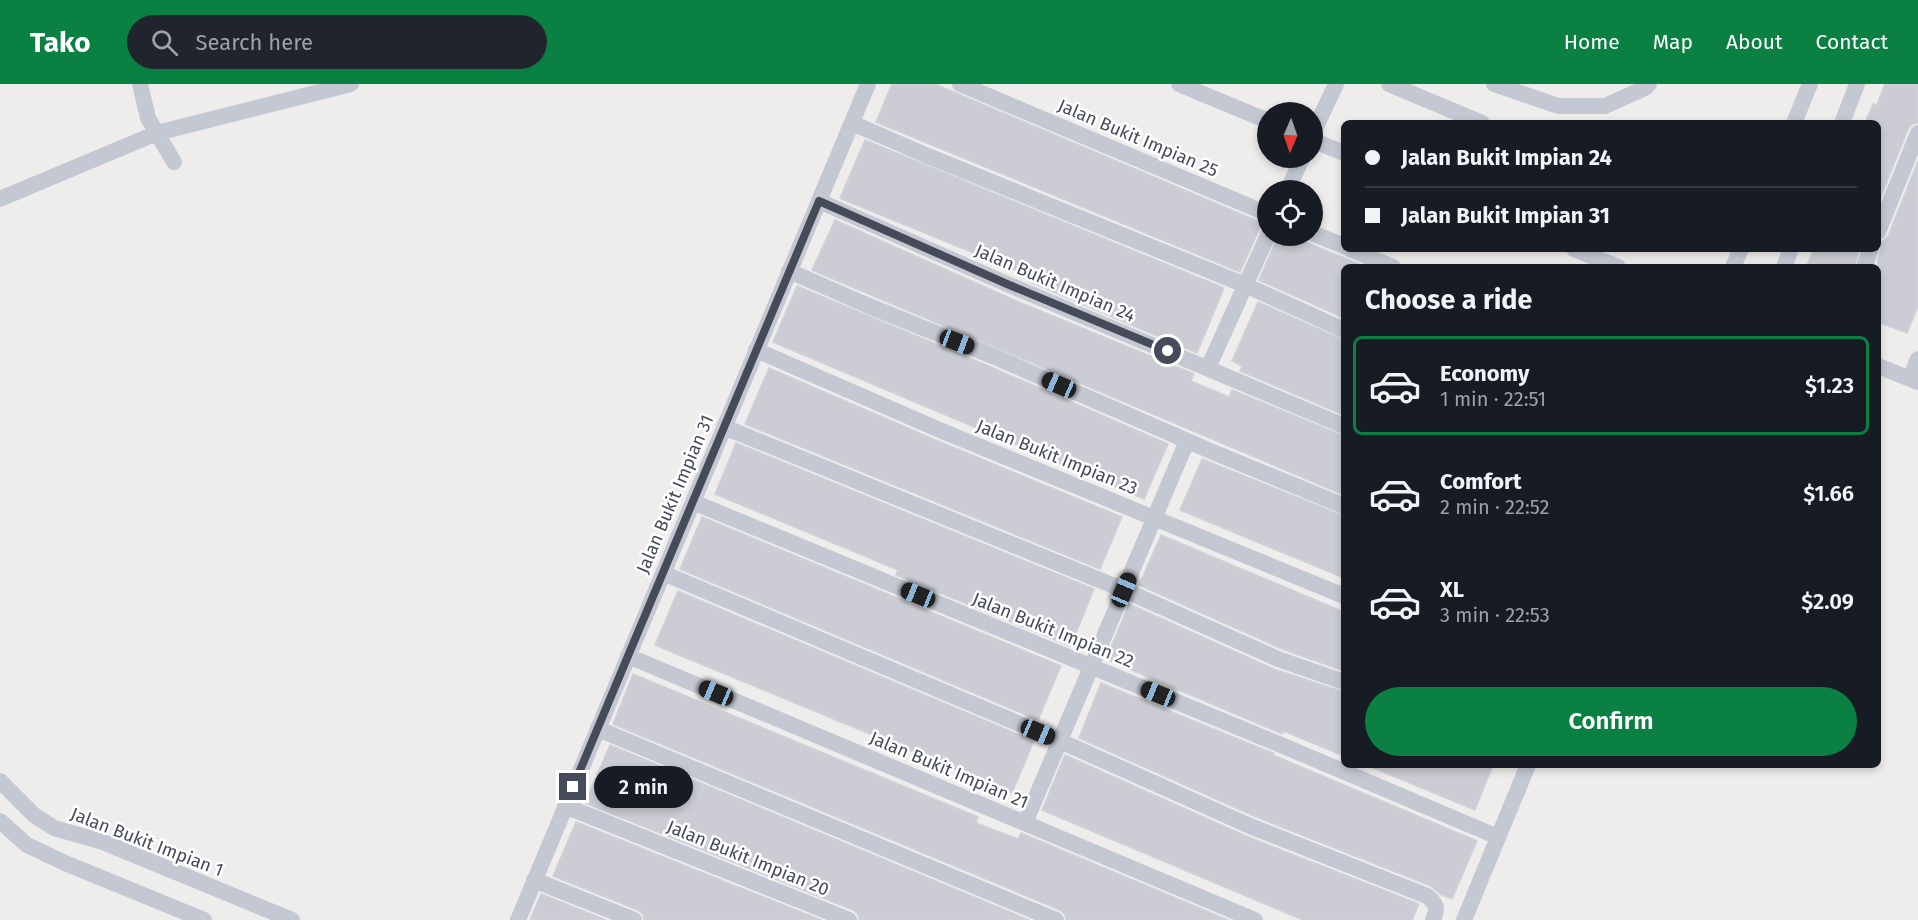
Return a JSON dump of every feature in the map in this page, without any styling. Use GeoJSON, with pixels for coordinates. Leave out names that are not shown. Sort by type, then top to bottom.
{"type":"FeatureCollection","features":[{"type":"Feature","properties":{"kind":"street"},"geometry":{"type":"LineString","coordinates":[[140,84],[148,118],[174,162]]}},
{"type":"Feature","properties":{"kind":"street"},"geometry":{"type":"LineString","coordinates":[[0,200],[157,133],[310,89],[351,84]]}},
{"type":"Feature","properties":{"kind":"street","name":"Jalan Bukit Impian 31"},"geometry":{"type":"LineString","coordinates":[[518,920],[868,84]]}},
{"type":"Feature","properties":{"kind":"street","name":"Jalan Bukit Impian 25"},"geometry":{"type":"LineString","coordinates":[[960,84],[1257,209]]}},
{"type":"Feature","properties":{"kind":"street"},"geometry":{"type":"LineString","coordinates":[[1179,84],[1257,116]]}},
{"type":"Feature","properties":{"kind":"street"},"geometry":{"type":"LineString","coordinates":[[1323,112],[1336,84]]}},
{"type":"Feature","properties":{"kind":"street"},"geometry":{"type":"LineString","coordinates":[[1389,84],[1475,120]]}},
{"type":"Feature","properties":{"kind":"street"},"geometry":{"type":"LineString","coordinates":[[1494,84],[1558,106],[1605,106],[1649,84]]}},
{"type":"Feature","properties":{"kind":"street"},"geometry":{"type":"LineString","coordinates":[[1795,120],[1810,84]]}},
{"type":"Feature","properties":{"kind":"street"},"geometry":{"type":"LineString","coordinates":[[1843,120],[1857,84]]}},
{"type":"Feature","properties":{"kind":"street"},"geometry":{"type":"LineString","coordinates":[[852,123],[927,156],[1245,285],[1341,329]]}},
{"type":"Feature","properties":{"kind":"street"},"geometry":{"type":"LineString","coordinates":[[1881,225],[1918,133]]}},
{"type":"Feature","properties":{"kind":"street"},"geometry":{"type":"LineString","coordinates":[[1323,144],[1341,152]]}},
{"type":"Feature","properties":{"kind":"street","name":"Jalan Bukit Impian 24"},"geometry":{"type":"LineString","coordinates":[[819,201],[1007,284],[1341,425]]}},
{"type":"Feature","properties":{"kind":"street"},"geometry":{"type":"LineString","coordinates":[[1323,237],[1341,245]]}},
{"type":"Feature","properties":{"kind":"street"},"geometry":{"type":"LineString","coordinates":[[1208,368],[1263,246]]}},
{"type":"Feature","properties":{"kind":"street"},"geometry":{"type":"LineString","coordinates":[[1357,252],[1386,264]]}},
{"type":"Feature","properties":{"kind":"street"},"geometry":{"type":"LineString","coordinates":[[1581,252],[1611,264]]}},
{"type":"Feature","properties":{"kind":"street"},"geometry":{"type":"LineString","coordinates":[[789,271],[1341,505]]}},
{"type":"Feature","properties":{"kind":"street","name":"Jalan Bukit Impian 23"},"geometry":{"type":"LineString","coordinates":[[756,350],[942,431],[1341,595]]}},
{"type":"Feature","properties":{"kind":"street"},"geometry":{"type":"LineString","coordinates":[[1881,367],[1914,380],[1918,359]]}},
{"type":"Feature","properties":{"kind":"street"},"geometry":{"type":"LineString","coordinates":[[724,427],[1124,590],[1278,659],[1341,681]]}},
{"type":"Feature","properties":{"kind":"street"},"geometry":{"type":"LineString","coordinates":[[1025,823],[1187,441]]}},
{"type":"Feature","properties":{"kind":"street","name":"Jalan Bukit Impian 22"},"geometry":{"type":"LineString","coordinates":[[693,502],[1092,666],[1498,837]]}},
{"type":"Feature","properties":{"kind":"street"},"geometry":{"type":"LineString","coordinates":[[663,573],[1060,741],[1250,826],[1427,896],[1435,903],[1437,910],[1433,920]]}},
{"type":"Feature","properties":{"kind":"street","name":"Jalan Bukit Impian 21"},"geometry":{"type":"LineString","coordinates":[[628,656],[1255,920]]}},
{"type":"Feature","properties":{"kind":"street"},"geometry":{"type":"LineString","coordinates":[[598,729],[1056,920]]}},
{"type":"Feature","properties":{"kind":"street"},"geometry":{"type":"LineString","coordinates":[[1464,920],[1527,768]]}},
{"type":"Feature","properties":{"kind":"street","name":"Jalan Bukit Impian 1"},"geometry":{"type":"LineString","coordinates":[[0,781],[34,815],[54,828],[103,842],[292,920]]}},
{"type":"Feature","properties":{"kind":"street","name":"Jalan Bukit Impian 20"},"geometry":{"type":"LineString","coordinates":[[565,806],[849,920]]}},
{"type":"Feature","properties":{"kind":"street"},"geometry":{"type":"LineString","coordinates":[[0,821],[27,845],[204,920]]}},
{"type":"Feature","properties":{"kind":"street"},"geometry":{"type":"LineString","coordinates":[[534,880],[634,920]]}},
{"type":"Feature","properties":{"kind":"building"},"geometry":{"type":"Polygon","coordinates":[[[892,84],[935,84],[1257,221],[1257,234],[1240,272],[876,122],[892,84]]]}},
{"type":"Feature","properties":{"kind":"building"},"geometry":{"type":"Polygon","coordinates":[[[1885,84],[1918,84],[1918,123],[1912,124],[1908,129],[1881,196],[1881,120],[1866,120],[1873,104],[1877,105],[1885,84]]]}},
{"type":"Feature","properties":{"kind":"building"},"geometry":{"type":"Polygon","coordinates":[[[865,140],[1224,288],[1197,353],[1028,281],[1030,276],[840,198],[865,140]]]}},
{"type":"Feature","properties":{"kind":"building"},"geometry":{"type":"Polygon","coordinates":[[[1918,161],[1918,306],[1907,333],[1881,323],[1881,264],[1878,264],[1878,260],[1881,242],[1888,236],[1918,161]]]}},
{"type":"Feature","properties":{"kind":"building"},"geometry":{"type":"Polygon","coordinates":[[[835,220],[1019,302],[1194,374],[1191,381],[1229,397],[1232,390],[1341,435],[1341,494],[812,270],[835,220]]]}},
{"type":"Feature","properties":{"kind":"building"},"geometry":{"type":"Polygon","coordinates":[[[1274,246],[1315,246],[1359,264],[1341,264],[1341,317],[1259,280],[1274,246]]]}},
{"type":"Feature","properties":{"kind":"building"},"geometry":{"type":"Polygon","coordinates":[[[1813,252],[1859,252],[1855,264],[1807,264],[1813,252]]]}},
{"type":"Feature","properties":{"kind":"building"},"geometry":{"type":"Polygon","coordinates":[[[797,286],[1168,444],[1144,499],[773,342],[797,286]]]}},
{"type":"Feature","properties":{"kind":"building"},"geometry":{"type":"Polygon","coordinates":[[[1258,302],[1341,339],[1341,414],[1240,371],[1242,366],[1232,361],[1258,302]]]}},
{"type":"Feature","properties":{"kind":"building"},"geometry":{"type":"Polygon","coordinates":[[[769,368],[1122,517],[1100,569],[745,424],[769,368]]]}},
{"type":"Feature","properties":{"kind":"building"},"geometry":{"type":"Polygon","coordinates":[[[736,443],[1094,589],[1071,645],[896,575],[898,570],[715,494],[736,443]]]}},
{"type":"Feature","properties":{"kind":"building"},"geometry":{"type":"Polygon","coordinates":[[[1202,459],[1341,515],[1341,577],[1180,510],[1202,459]]]}},
{"type":"Feature","properties":{"kind":"building"},"geometry":{"type":"Polygon","coordinates":[[[702,517],[1061,666],[1038,720],[680,569],[702,517]]]}},
{"type":"Feature","properties":{"kind":"building"},"geometry":{"type":"Polygon","coordinates":[[[1161,535],[1341,611],[1341,670],[1282,649],[1139,585],[1161,535]]]}},
{"type":"Feature","properties":{"kind":"building"},"geometry":{"type":"Polygon","coordinates":[[[678,591],[1034,741],[1012,793],[655,645],[678,591]]]}},
{"type":"Feature","properties":{"kind":"building"},"geometry":{"type":"Polygon","coordinates":[[[1129,604],[1274,669],[1341,691],[1341,755],[1283,731],[1282,734],[1106,659],[1129,604]]]}},
{"type":"Feature","properties":{"kind":"building"},"geometry":{"type":"Polygon","coordinates":[[[633,674],[978,817],[976,823],[1018,839],[1021,833],[1228,920],[1066,920],[1065,914],[1060,910],[613,724],[633,674]]]}},
{"type":"Feature","properties":{"kind":"building"},"geometry":{"type":"Polygon","coordinates":[[[1101,683],[1274,753],[1273,755],[1477,841],[1452,899],[1440,894],[1431,886],[1254,816],[1079,738],[1101,683]]]}},
{"type":"Feature","properties":{"kind":"building"},"geometry":{"type":"Polygon","coordinates":[[[610,745],[1029,920],[859,920],[858,914],[853,910],[585,803],[610,745]]]}},
{"type":"Feature","properties":{"kind":"building"},"geometry":{"type":"Polygon","coordinates":[[[1065,755],[1246,836],[1419,904],[1412,920],[1303,920],[1042,810],[1065,755]]]}},
{"type":"Feature","properties":{"kind":"building"},"geometry":{"type":"Polygon","coordinates":[[[1373,768],[1492,768],[1475,810],[1373,768]]]}},
{"type":"Feature","properties":{"kind":"building"},"geometry":{"type":"Polygon","coordinates":[[[576,822],[821,920],[644,920],[643,914],[638,910],[553,876],[576,822]]]}},
{"type":"Feature","properties":{"kind":"building"},"geometry":{"type":"Polygon","coordinates":[[[541,894],[606,920],[530,920],[541,894]]]}},
{"type":"Feature","properties":{"kind":"route"},"geometry":{"type":"LineString","coordinates":[[573,787],[819,201],[1007,284],[1168,351]]}}]}
